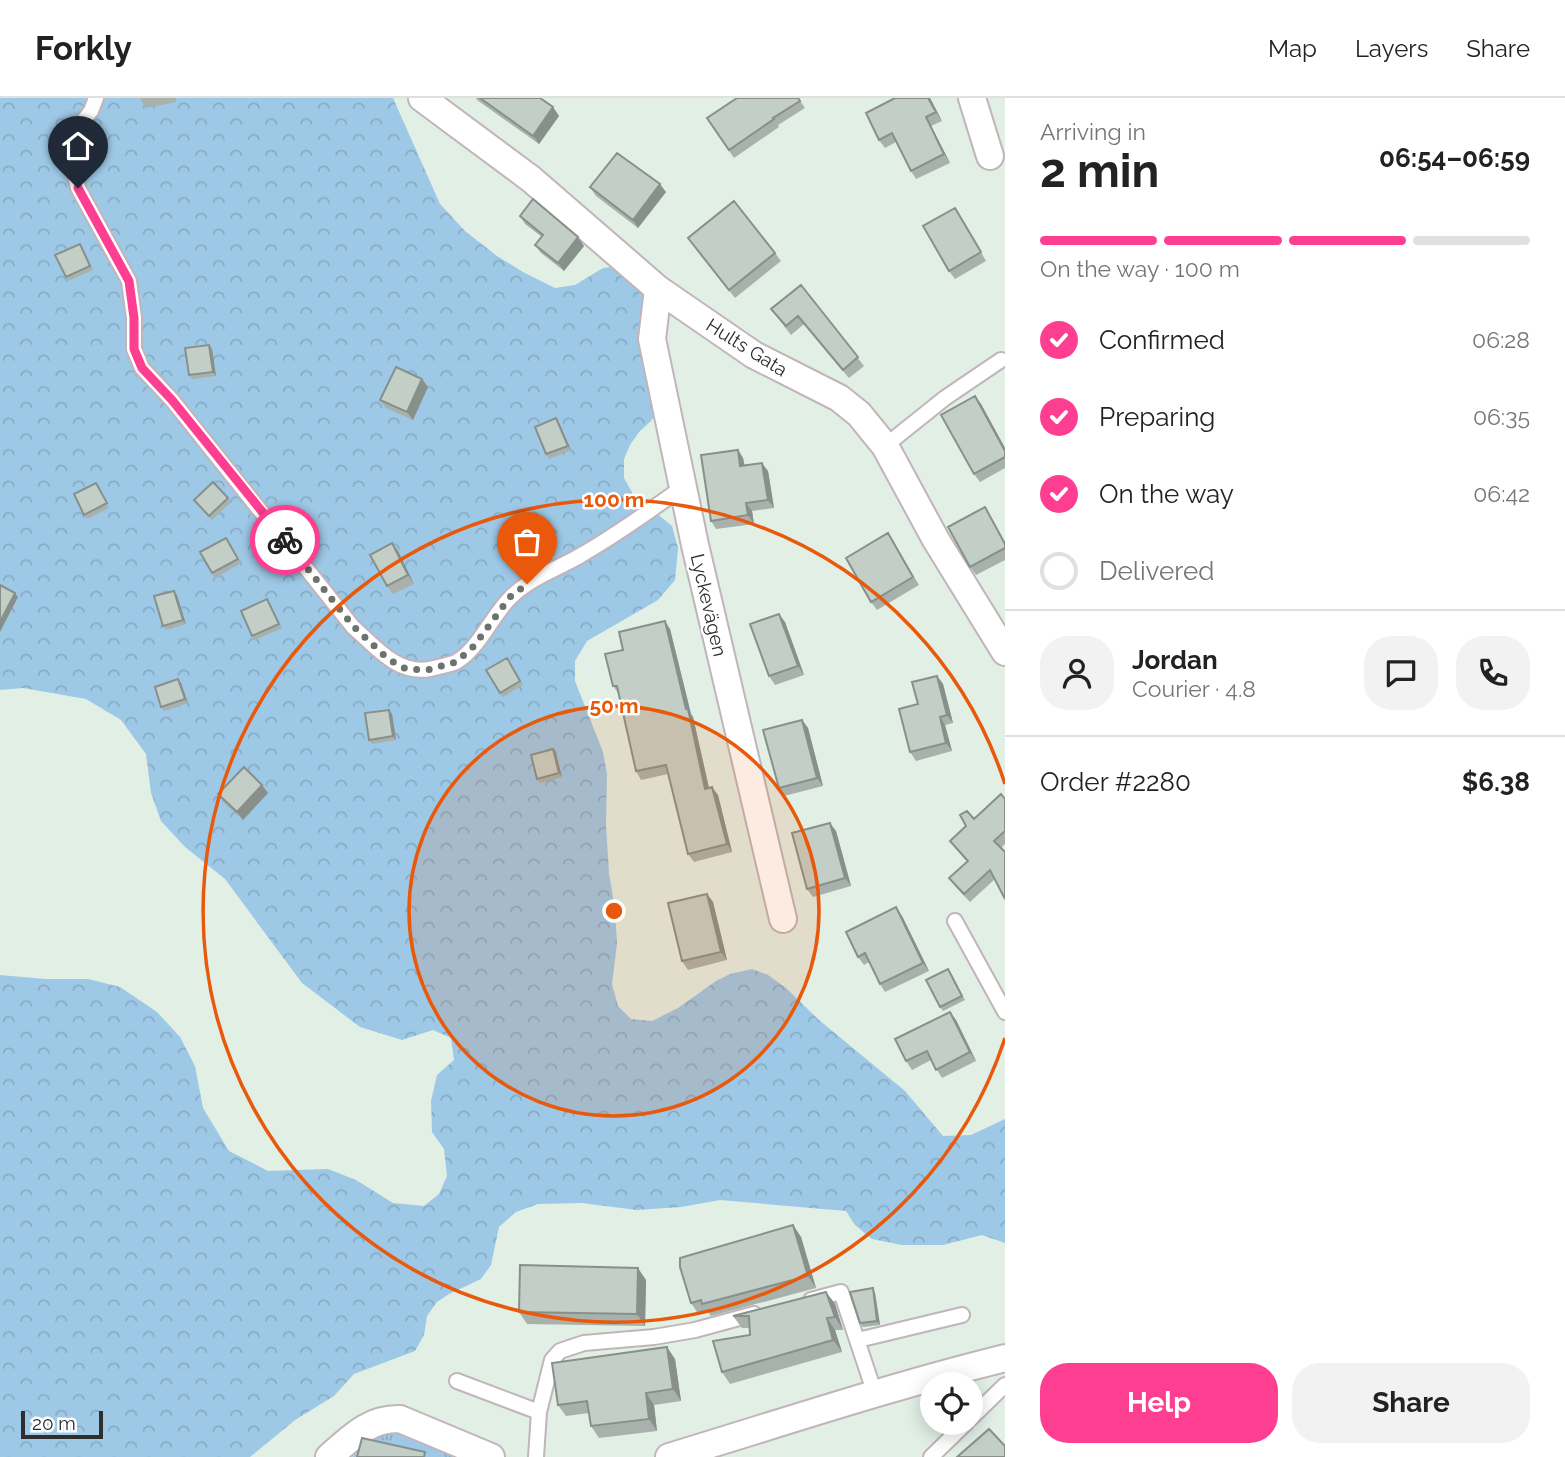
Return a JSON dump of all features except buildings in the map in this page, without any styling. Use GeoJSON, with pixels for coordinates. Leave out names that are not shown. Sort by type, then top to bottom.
{"type":"FeatureCollection","features":[{"type":"Feature","properties":{"kind":"street","name":"Hults Gata"},"geometry":{"type":"LineString","coordinates":[[422,98],[531,179],[658,289],[754,355],[839,398],[859,414],[885,446],[932,533],[1005,652]]}},
{"type":"Feature","properties":{"kind":"street"},"geometry":{"type":"LineString","coordinates":[[972,98],[990,156]]}},
{"type":"Feature","properties":{"kind":"street","name":"Lyckevägen"},"geometry":{"type":"LineString","coordinates":[[658,289],[652,339],[695,545],[783,919]]}},
{"type":"Feature","properties":{"kind":"street"},"geometry":{"type":"LineString","coordinates":[[669,1457],[959,1369],[1005,1359]]}},
{"type":"Feature","properties":{"kind":"street"},"geometry":{"type":"LineString","coordinates":[[329,1457],[363,1428],[388,1418],[400,1419],[491,1457]]}},
{"type":"Feature","properties":{"kind":"lane"},"geometry":{"type":"LineString","coordinates":[[96,98],[91,111],[66,141],[78,188],[129,281],[134,318],[134,349],[142,368],[172,400],[353,626],[388,659],[406,669],[427,670],[456,662],[474,646],[510,597],[617,532],[683,486]]}},
{"type":"Feature","properties":{"kind":"lane"},"geometry":{"type":"LineString","coordinates":[[885,446],[945,398],[1001,360]]}},
{"type":"Feature","properties":{"kind":"lane"},"geometry":{"type":"LineString","coordinates":[[956,921],[1005,1012]]}},
{"type":"Feature","properties":{"kind":"lane"},"geometry":{"type":"LineString","coordinates":[[802,1302],[841,1292],[875,1394]]}},
{"type":"Feature","properties":{"kind":"lane"},"geometry":{"type":"LineString","coordinates":[[536,1457],[539,1412],[552,1360],[560,1351],[584,1343],[681,1332],[761,1312]]}},
{"type":"Feature","properties":{"kind":"lane"},"geometry":{"type":"LineString","coordinates":[[858,1340],[962,1315]]}},
{"type":"Feature","properties":{"kind":"lane"},"geometry":{"type":"LineString","coordinates":[[457,1381],[539,1412]]}},
{"type":"Feature","properties":{"kind":"lane"},"geometry":{"type":"LineString","coordinates":[[983,1406],[1005,1385]]}},
{"type":"Feature","properties":{"kind":"lane"},"geometry":{"type":"LineString","coordinates":[[931,1457],[954,1435]]}},
{"type":"Feature","properties":{"kind":"green space"},"geometry":{"type":"Polygon","coordinates":[[[0,98],[393,98],[440,204],[465,231],[497,256],[555,288],[575,285],[603,268],[612,267],[623,272],[646,294],[664,401],[630,445],[624,459],[624,478],[633,494],[672,526],[678,548],[675,580],[658,600],[587,641],[575,661],[575,681],[603,752],[607,774],[606,825],[617,944],[612,984],[618,1006],[631,1019],[652,1021],[678,1008],[716,981],[730,974],[752,969],[768,975],[786,988],[819,1020],[905,1091],[943,1136],[971,1135],[1005,1119],[1005,1243],[982,1235],[943,1245],[902,1245],[872,1239],[855,1225],[846,1211],[720,1200],[681,1207],[637,1210],[582,1203],[538,1204],[516,1212],[499,1227],[491,1265],[481,1279],[437,1302],[427,1316],[424,1335],[415,1351],[354,1374],[334,1396],[295,1420],[250,1457],[0,1457],[0,975],[88,979],[120,987],[157,1012],[180,1037],[195,1066],[203,1108],[229,1151],[268,1171],[328,1169],[356,1180],[393,1203],[424,1206],[439,1194],[447,1176],[444,1149],[432,1132],[431,1101],[437,1075],[454,1060],[451,1038],[433,1030],[402,1040],[360,1027],[302,983],[225,879],[185,847],[161,821],[151,793],[146,754],[121,720],[86,699],[23,688],[0,690],[0,98]]]}},
{"type":"Feature","properties":{"kind":"green space"},"geometry":{"type":"Polygon","coordinates":[[[394,1430],[458,1457],[352,1457],[379,1434],[394,1430]]]}},
{"type":"Feature","properties":{"kind":"way so far"},"geometry":{"type":"LineString","coordinates":[[285,540],[353,626],[388,659],[406,669],[427,670],[456,662],[474,646],[510,597],[527,584]]}},
{"type":"Feature","properties":{"kind":"route"},"geometry":{"type":"LineString","coordinates":[[78,188],[129,281],[134,318],[134,349],[142,368],[172,400],[285,540]]}}]}
